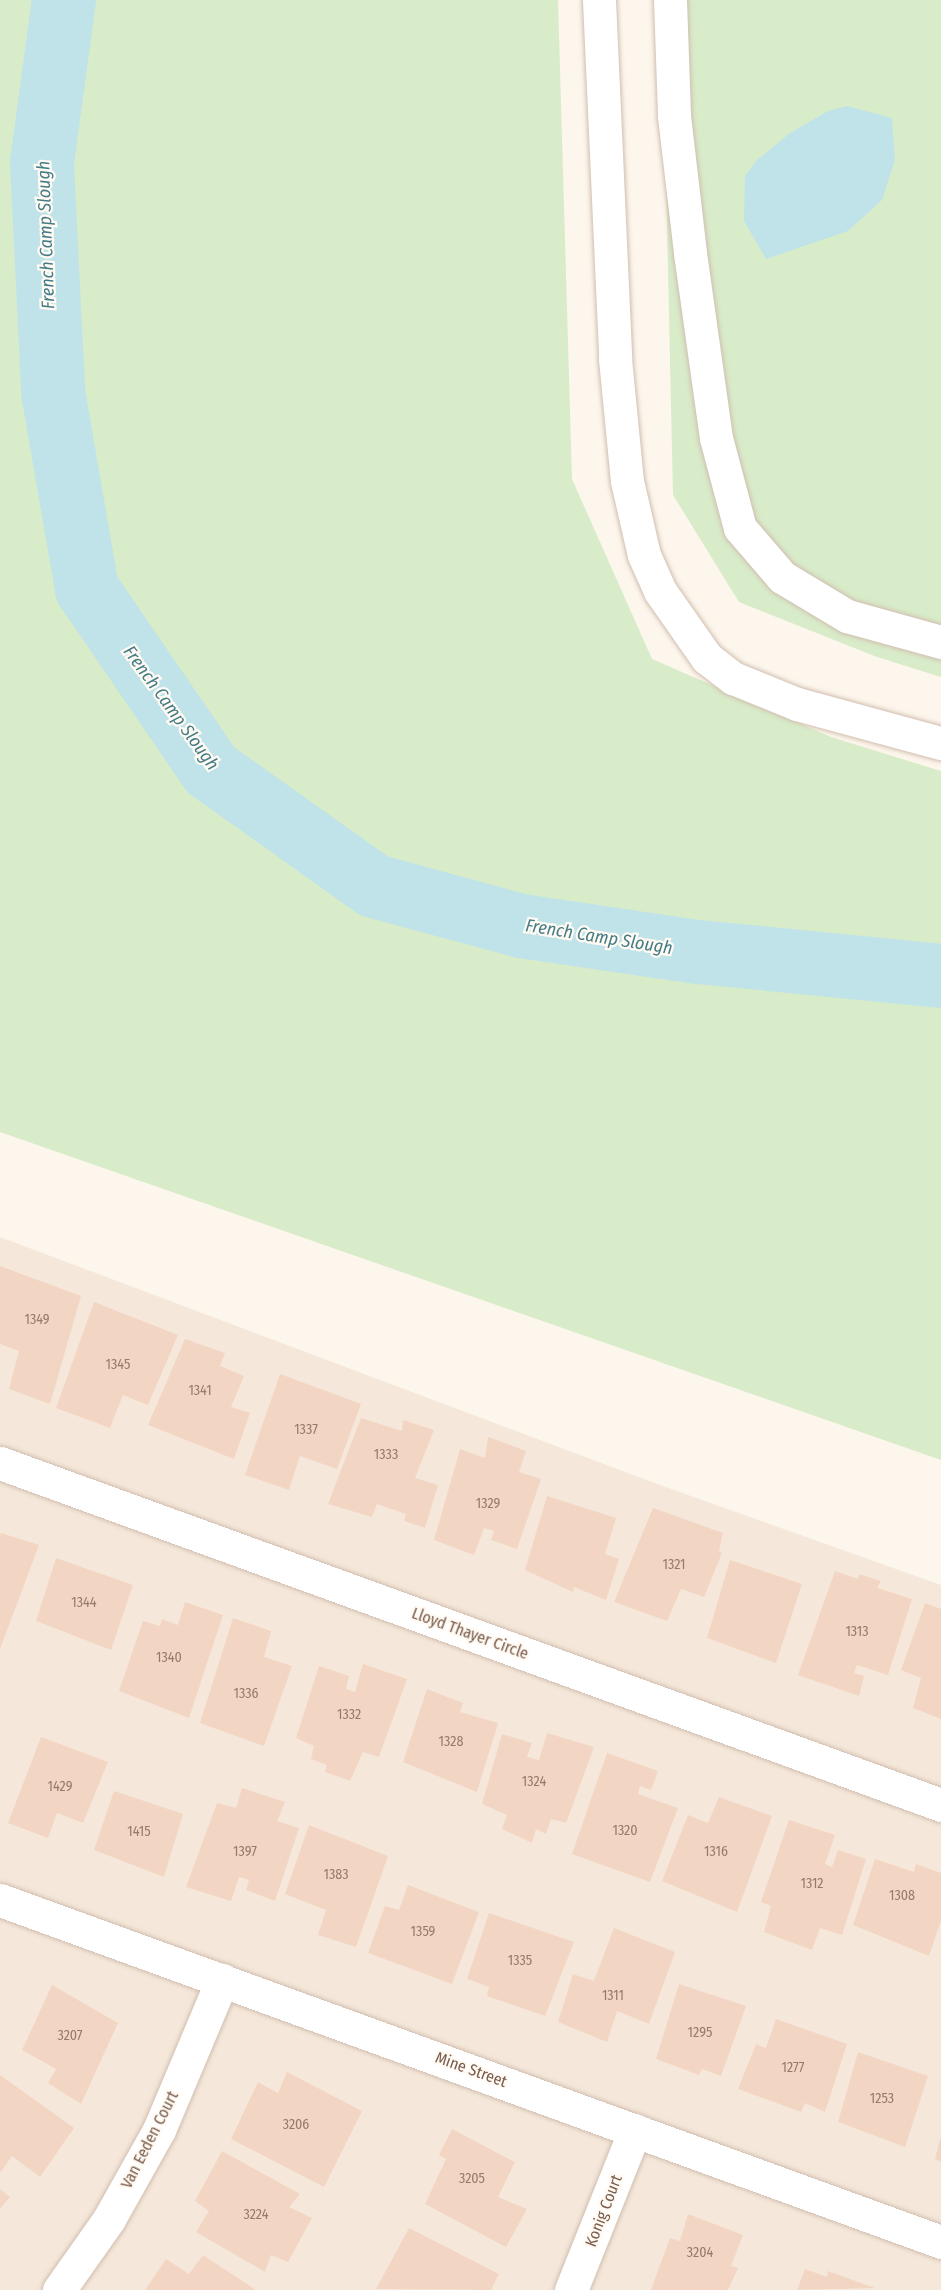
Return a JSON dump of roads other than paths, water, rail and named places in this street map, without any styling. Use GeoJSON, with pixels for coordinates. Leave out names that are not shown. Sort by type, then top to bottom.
{"type":"FeatureCollection","features":[{"type":"Feature","properties":{"kind":"street"},"geometry":{"type":"LineString","coordinates":[[599,0],[615,359],[627,482],[644,555],[660,591],[707,658],[733,678],[797,704],[941,743]]}},
{"type":"Feature","properties":{"kind":"street"},"geometry":{"type":"LineString","coordinates":[[670,0],[674,116],[690,253],[716,438],[740,528],[782,577],[847,616],[941,642]]}},
{"type":"Feature","properties":{"kind":"street","name":"Lloyd Thayer Circle"},"geometry":{"type":"LineString","coordinates":[[0,1463],[941,1805]]}},
{"type":"Feature","properties":{"kind":"street","name":"Mine Street"},"geometry":{"type":"LineString","coordinates":[[0,1900],[941,2242]]}},
{"type":"Feature","properties":{"kind":"street","name":"Van Eeden Court"},"geometry":{"type":"LineString","coordinates":[[58,2290],[109,2219],[159,2130],[222,1980]]}},
{"type":"Feature","properties":{"kind":"street","name":"Konig Court"},"geometry":{"type":"LineString","coordinates":[[571,2290],[636,2130]]}},
{"type":"Feature","properties":{"kind":"water"},"geometry":{"type":"Polygon","coordinates":[[[847,106],[892,118],[895,160],[882,200],[848,231],[766,259],[744,221],[745,176],[757,160],[790,133],[828,111],[847,106]]]}},
{"type":"Feature","properties":{"kind":"waterway","name":"French Camp Slough"},"geometry":{"type":"LineString","coordinates":[[64,0],[42,163],[53,392],[87,589],[211,770],[374,886],[521,926],[698,952],[941,976]]}}]}
